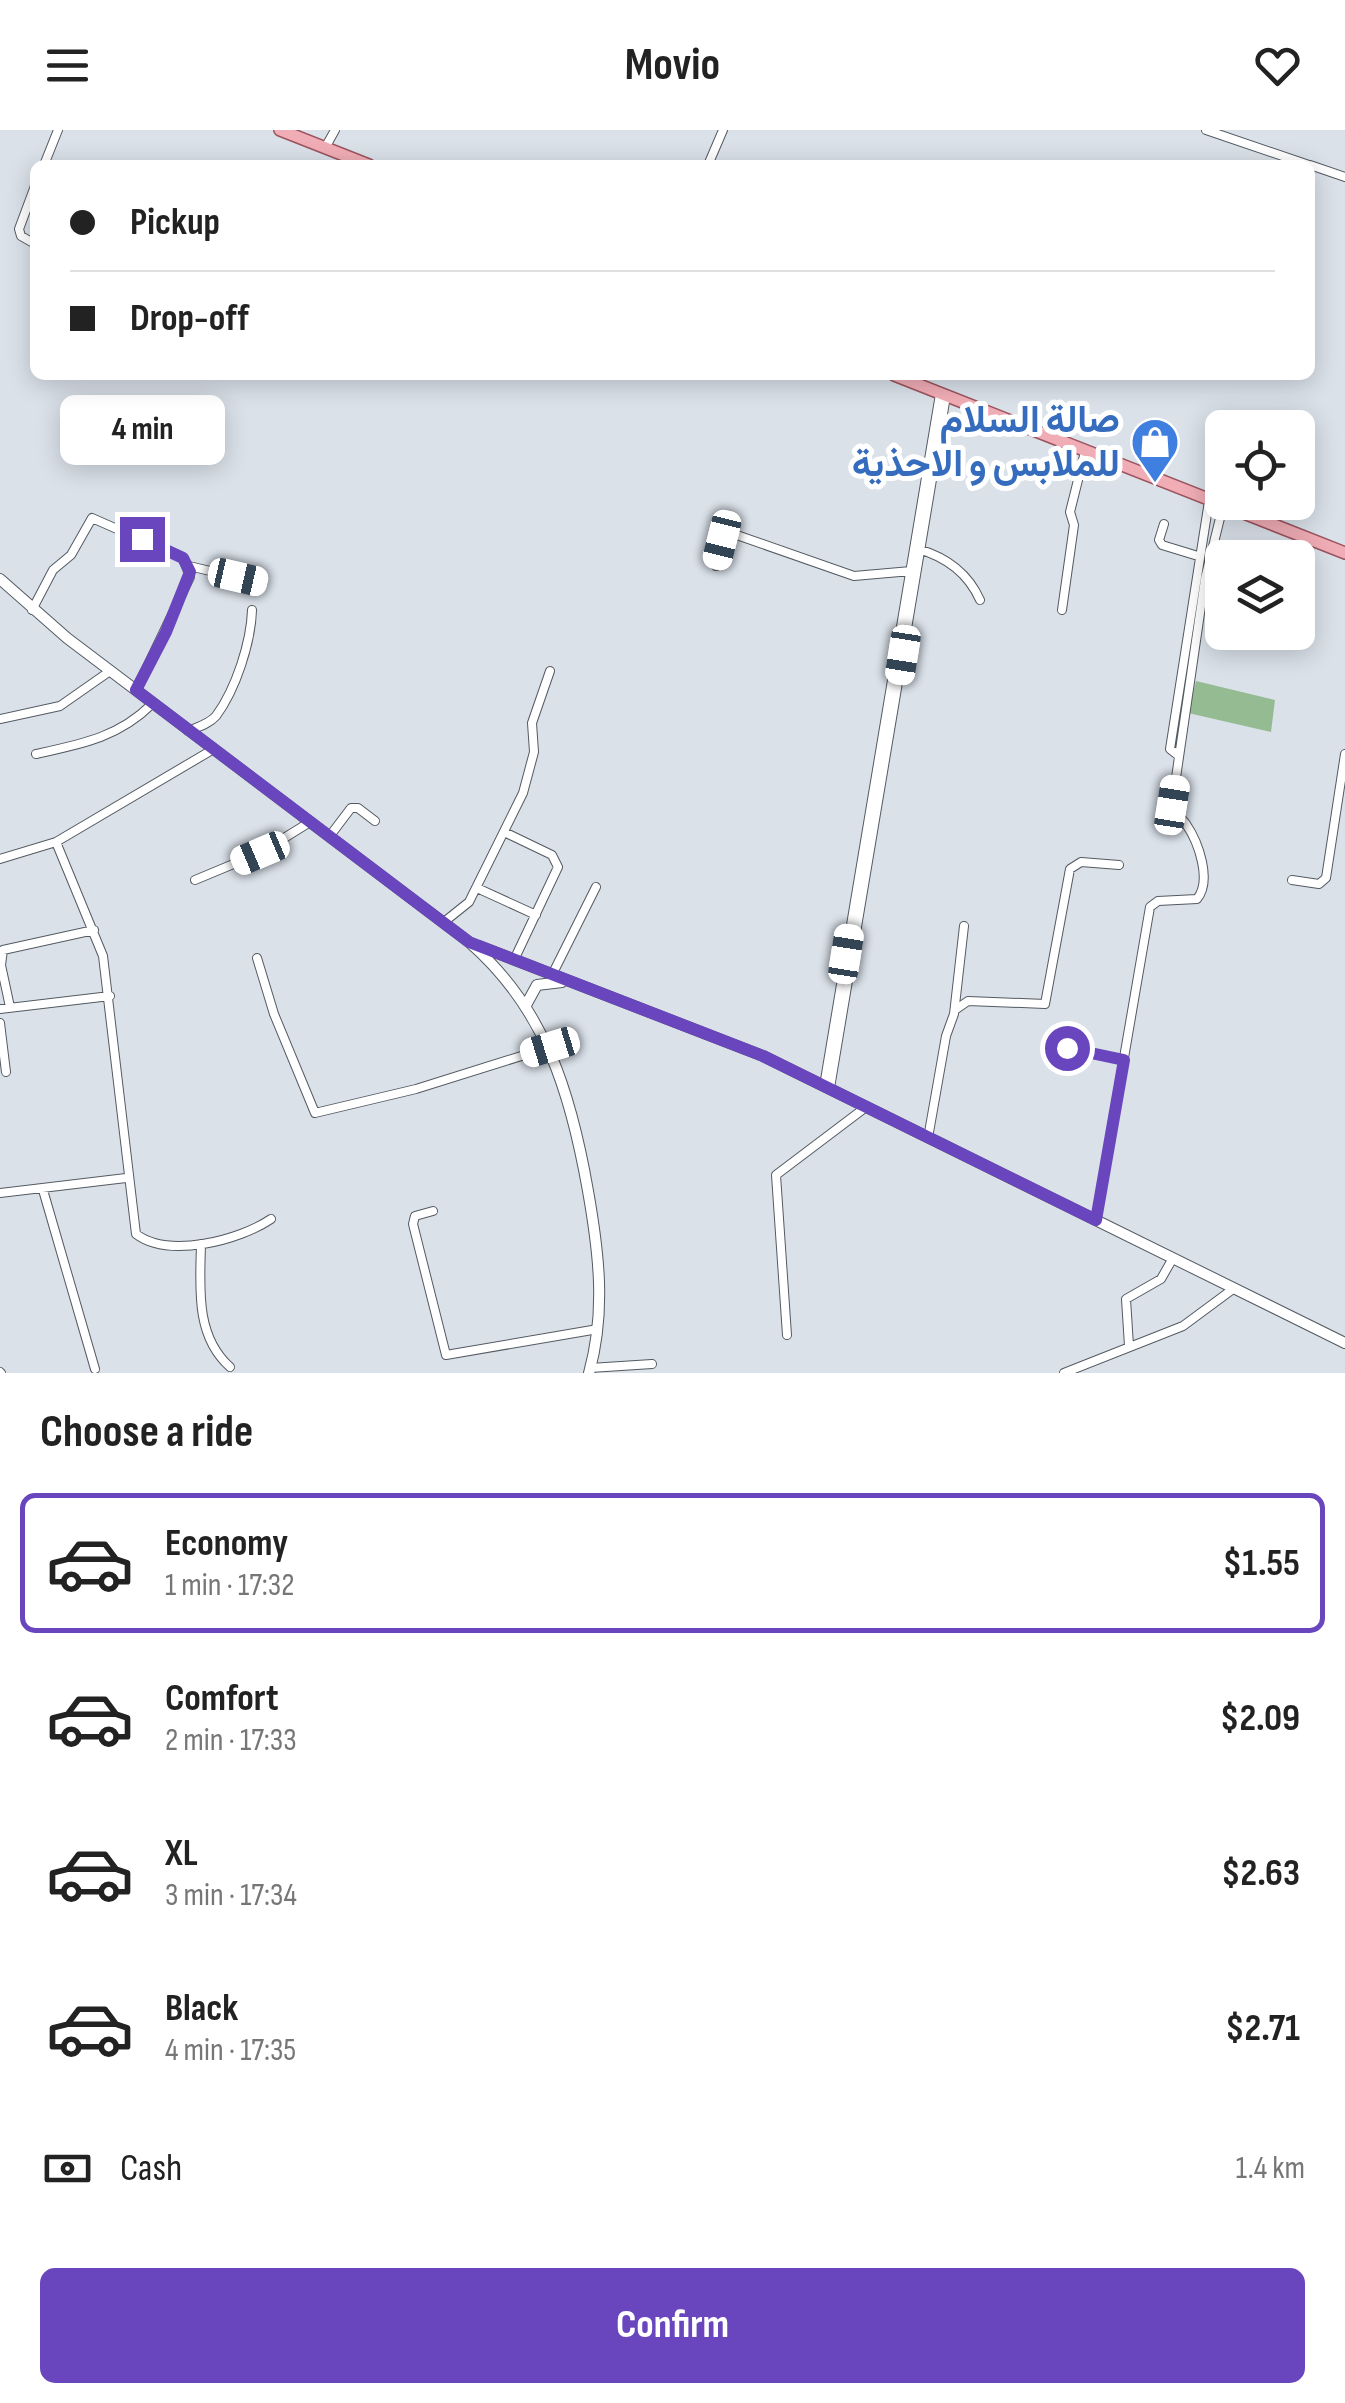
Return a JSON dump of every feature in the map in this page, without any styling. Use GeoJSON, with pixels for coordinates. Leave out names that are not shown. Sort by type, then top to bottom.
{"type":"FeatureCollection","features":[{"type":"Feature","properties":{"kind":"main road"},"geometry":{"type":"LineString","coordinates":[[280,130],[355,160]]}},
{"type":"Feature","properties":{"kind":"main road"},"geometry":{"type":"LineString","coordinates":[[906,380],[1205,499]]}},
{"type":"Feature","properties":{"kind":"main road"},"geometry":{"type":"LineString","coordinates":[[1259,520],[1345,554]]}},
{"type":"Feature","properties":{"kind":"main road"},"geometry":{"type":"LineString","coordinates":[[0,579],[32,610],[188,732],[444,922],[511,984],[550,1047],[573,1108],[598,1260],[598,1329],[590,1370]]}},
{"type":"Feature","properties":{"kind":"main road"},"geometry":{"type":"LineString","coordinates":[[469,942],[712,1035],[827,1087],[1345,1342]]}},
{"type":"Feature","properties":{"kind":"main road"},"geometry":{"type":"LineString","coordinates":[[511,984],[514,974],[528,965]]}},
{"type":"Feature","properties":{"kind":"main road"},"geometry":{"type":"LineString","coordinates":[[526,1005],[530,992],[542,982]]}},
{"type":"Feature","properties":{"kind":"main road"},"geometry":{"type":"LineString","coordinates":[[511,984],[569,982]]}},
{"type":"Feature","properties":{"kind":"street"},"geometry":{"type":"LineString","coordinates":[[46,160],[58,130]]}},
{"type":"Feature","properties":{"kind":"street"},"geometry":{"type":"LineString","coordinates":[[325,148],[335,130]]}},
{"type":"Feature","properties":{"kind":"street"},"geometry":{"type":"LineString","coordinates":[[710,160],[723,130]]}},
{"type":"Feature","properties":{"kind":"street"},"geometry":{"type":"LineString","coordinates":[[1206,130],[1294,160]]}},
{"type":"Feature","properties":{"kind":"street"},"geometry":{"type":"LineString","coordinates":[[1315,167],[1345,177]]}},
{"type":"Feature","properties":{"kind":"street"},"geometry":{"type":"LineString","coordinates":[[30,199],[19,228],[21,236],[30,241]]}},
{"type":"Feature","properties":{"kind":"street"},"geometry":{"type":"LineString","coordinates":[[827,1087],[943,395]]}},
{"type":"Feature","properties":{"kind":"street"},"geometry":{"type":"LineString","coordinates":[[1062,610],[1074,525],[1070,512],[1085,452]]}},
{"type":"Feature","properties":{"kind":"street"},"geometry":{"type":"LineString","coordinates":[[32,610],[55,567],[72,554],[92,518],[179,556],[189,566],[261,583]]}},
{"type":"Feature","properties":{"kind":"street"},"geometry":{"type":"LineString","coordinates":[[1179,756],[1170,749],[1173,713],[1206,520]]}},
{"type":"Feature","properties":{"kind":"street"},"geometry":{"type":"LineString","coordinates":[[1164,524],[1159,540],[1162,546],[1198,556]]}},
{"type":"Feature","properties":{"kind":"street"},"geometry":{"type":"LineString","coordinates":[[716,566],[722,540],[731,533],[854,576],[911,571]]}},
{"type":"Feature","properties":{"kind":"street"},"geometry":{"type":"LineString","coordinates":[[1201,545],[1205,545]]}},
{"type":"Feature","properties":{"kind":"street"},"geometry":{"type":"LineString","coordinates":[[827,1087],[911,571],[918,549]]}},
{"type":"Feature","properties":{"kind":"street"},"geometry":{"type":"LineString","coordinates":[[918,549],[940,556],[970,578],[980,600]]}},
{"type":"Feature","properties":{"kind":"street"},"geometry":{"type":"LineString","coordinates":[[136,690],[171,622],[190,576],[189,566]]}},
{"type":"Feature","properties":{"kind":"street"},"geometry":{"type":"LineString","coordinates":[[1096,1220],[1152,905],[1197,899],[1205,890],[1206,878],[1188,830],[1172,805],[1205,591]]}},
{"type":"Feature","properties":{"kind":"street"},"geometry":{"type":"LineString","coordinates":[[188,732],[210,722],[219,710],[250,637],[252,610]]}},
{"type":"Feature","properties":{"kind":"street"},"geometry":{"type":"LineString","coordinates":[[0,719],[60,706],[110,671]]}},
{"type":"Feature","properties":{"kind":"street"},"geometry":{"type":"LineString","coordinates":[[444,922],[466,908],[526,784],[534,752],[532,727],[550,671]]}},
{"type":"Feature","properties":{"kind":"street"},"geometry":{"type":"LineString","coordinates":[[36,754],[93,742],[130,726],[152,704]]}},
{"type":"Feature","properties":{"kind":"street"},"geometry":{"type":"LineString","coordinates":[[0,860],[56,842],[212,750]]}},
{"type":"Feature","properties":{"kind":"street"},"geometry":{"type":"LineString","coordinates":[[1292,880],[1319,884],[1326,878],[1345,754]]}},
{"type":"Feature","properties":{"kind":"street"},"geometry":{"type":"LineString","coordinates":[[329,837],[351,808],[358,808],[375,821]]}},
{"type":"Feature","properties":{"kind":"street"},"geometry":{"type":"LineString","coordinates":[[195,880],[260,853],[310,822]]}},
{"type":"Feature","properties":{"kind":"street"},"geometry":{"type":"LineString","coordinates":[[504,832],[548,853],[558,862],[514,960]]}},
{"type":"Feature","properties":{"kind":"street"},"geometry":{"type":"LineString","coordinates":[[56,842],[94,930],[110,996],[125,1123],[126,1178],[139,1238],[165,1244],[231,1240],[271,1218]]}},
{"type":"Feature","properties":{"kind":"street"},"geometry":{"type":"LineString","coordinates":[[955,1010],[968,1002],[1047,1003],[1070,869],[1081,862],[1119,864]]}},
{"type":"Feature","properties":{"kind":"street"},"geometry":{"type":"LineString","coordinates":[[552,976],[596,887]]}},
{"type":"Feature","properties":{"kind":"street"},"geometry":{"type":"LineString","coordinates":[[477,888],[536,915]]}},
{"type":"Feature","properties":{"kind":"street"},"geometry":{"type":"LineString","coordinates":[[928,1138],[946,1036],[955,1010],[964,926]]}},
{"type":"Feature","properties":{"kind":"street"},"geometry":{"type":"LineString","coordinates":[[94,930],[3,950],[5,1008],[110,996]]}},
{"type":"Feature","properties":{"kind":"street"},"geometry":{"type":"LineString","coordinates":[[257,958],[274,1014],[315,1113],[416,1088],[550,1047]]}},
{"type":"Feature","properties":{"kind":"street"},"geometry":{"type":"LineString","coordinates":[[0,1022],[6,1072]]}},
{"type":"Feature","properties":{"kind":"street"},"geometry":{"type":"LineString","coordinates":[[1067,1048],[1124,1060]]}},
{"type":"Feature","properties":{"kind":"street"},"geometry":{"type":"LineString","coordinates":[[787,1334],[776,1175],[866,1107]]}},
{"type":"Feature","properties":{"kind":"street"},"geometry":{"type":"LineString","coordinates":[[0,1194],[126,1178]]}},
{"type":"Feature","properties":{"kind":"street"},"geometry":{"type":"LineString","coordinates":[[43,1190],[95,1369]]}},
{"type":"Feature","properties":{"kind":"street"},"geometry":{"type":"LineString","coordinates":[[432,1211],[416,1216],[413,1224],[446,1356],[598,1329]]}},
{"type":"Feature","properties":{"kind":"street"},"geometry":{"type":"LineString","coordinates":[[201,1244],[202,1317],[214,1350],[230,1367]]}},
{"type":"Feature","properties":{"kind":"street"},"geometry":{"type":"LineString","coordinates":[[1129,1346],[1126,1299],[1161,1279],[1174,1258]]}},
{"type":"Feature","properties":{"kind":"street"},"geometry":{"type":"LineString","coordinates":[[1064,1373],[1183,1326],[1233,1288]]}},
{"type":"Feature","properties":{"kind":"street"},"geometry":{"type":"LineString","coordinates":[[1096,1358],[1097,1373]]}},
{"type":"Feature","properties":{"kind":"street"},"geometry":{"type":"LineString","coordinates":[[590,1370],[652,1364]]}},
{"type":"Feature","properties":{"kind":"green space"},"geometry":{"type":"Polygon","coordinates":[[[1196,681],[1275,700],[1271,732],[1188,713],[1196,681]]]}},
{"type":"Feature","properties":{"kind":"place","name":"صالة السلام للملابس و الاحذية"},"geometry":{"type":"Point","coordinates":[1155,484]}},
{"type":"Feature","properties":{"kind":"route"},"geometry":{"type":"LineString","coordinates":[[142,539],[183,558],[190,576],[136,690],[469,942],[763,1056],[1096,1220],[1124,1060],[1067,1048]]}}]}
